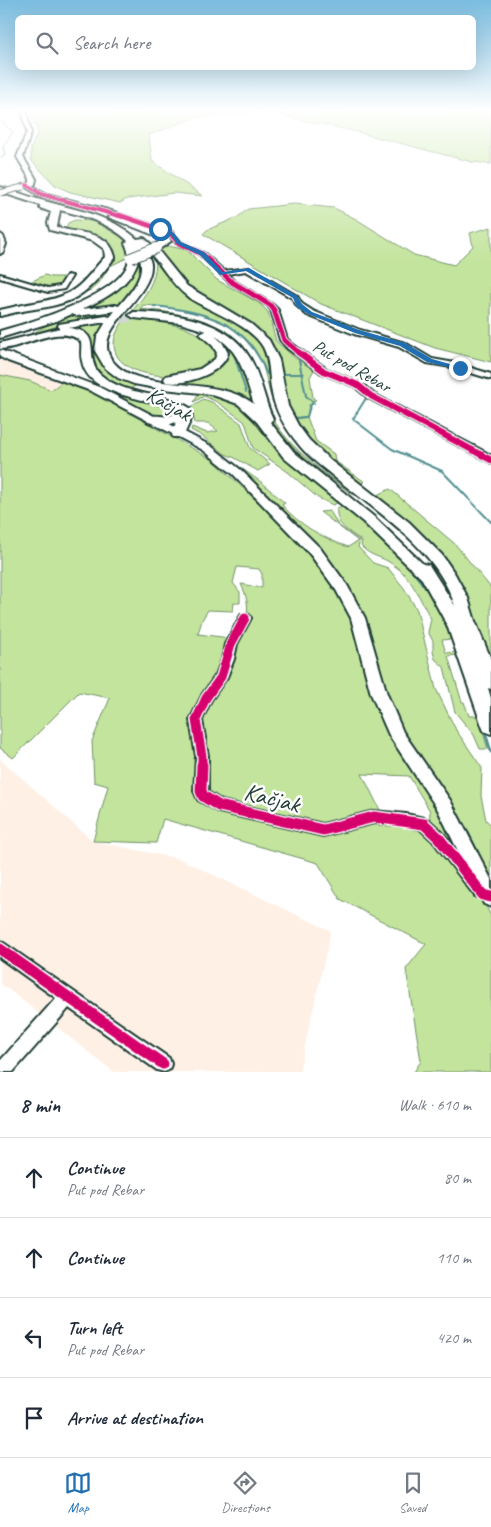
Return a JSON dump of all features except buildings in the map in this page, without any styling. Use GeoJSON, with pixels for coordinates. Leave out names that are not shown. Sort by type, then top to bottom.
{"type":"FeatureCollection","features":[{"type":"Feature","properties":{"kind":"highway"},"geometry":{"type":"LineString","coordinates":[[0,183],[40,199],[117,223],[136,234],[158,255],[167,271],[182,288],[248,328],[265,342],[274,362],[280,404],[294,429],[314,454],[395,519],[439,564],[462,599],[467,620],[491,682]]}},
{"type":"Feature","properties":{"kind":"highway"},"geometry":{"type":"LineString","coordinates":[[0,188],[56,211],[52,223],[53,228],[61,232],[103,242],[109,250],[110,258],[78,292],[66,298],[18,309]]}},
{"type":"Feature","properties":{"kind":"highway"},"geometry":{"type":"LineString","coordinates":[[35,202],[88,214],[107,222],[126,233],[139,246],[146,262],[145,273],[139,289],[101,337],[100,349],[110,366],[125,376],[136,380],[218,391],[244,402],[290,456],[367,518],[428,576]]}},
{"type":"Feature","properties":{"kind":"highway"},"geometry":{"type":"LineString","coordinates":[[40,304],[64,301],[90,293],[101,285],[113,266],[156,248],[166,241],[162,235],[101,213],[88,214]]}},
{"type":"Feature","properties":{"kind":"highway"},"geometry":{"type":"LineString","coordinates":[[0,345],[43,321],[107,292],[122,280],[131,268],[134,258],[132,246],[124,236],[88,214]]}},
{"type":"Feature","properties":{"kind":"highway"},"geometry":{"type":"LineString","coordinates":[[79,235],[65,229],[64,226],[68,221],[93,220],[124,236]]}},
{"type":"Feature","properties":{"kind":"highway"},"geometry":{"type":"LineString","coordinates":[[136,314],[199,330],[219,344],[222,352],[220,360],[213,368],[199,374],[178,378],[160,378],[147,377],[129,371],[113,356],[109,346],[111,335],[146,291],[153,276],[152,258],[142,241]]}},
{"type":"Feature","properties":{"kind":"highway"},"geometry":{"type":"LineString","coordinates":[[0,345],[110,314],[79,312],[43,321]]}},
{"type":"Feature","properties":{"kind":"highway"},"geometry":{"type":"LineString","coordinates":[[136,314],[180,312],[208,320],[230,330],[243,340],[256,359],[264,391],[281,425],[311,457],[375,508],[411,540],[446,583],[467,620]]}},
{"type":"Feature","properties":{"kind":"highway"},"geometry":{"type":"LineString","coordinates":[[136,314],[167,317],[189,322],[216,332],[233,343],[246,362],[261,407],[273,429],[283,442],[307,466],[388,531],[428,576],[439,593],[462,640],[491,726]]}},
{"type":"Feature","properties":{"kind":"highway"},"geometry":{"type":"LineString","coordinates":[[0,345],[55,332],[78,333],[86,340],[87,362],[90,370],[98,378],[121,390],[179,406],[186,411],[187,415],[179,426],[178,434]]}},
{"type":"Feature","properties":{"kind":"highway"},"geometry":{"type":"LineString","coordinates":[[152,419],[168,421],[177,418],[181,413],[179,406]]}},
{"type":"Feature","properties":{"kind":"main road"},"geometry":{"type":"LineString","coordinates":[[0,313],[18,309]]}},
{"type":"Feature","properties":{"kind":"main road","name":"Kačjak"},"geometry":{"type":"LineString","coordinates":[[0,345],[11,359],[95,389],[207,448],[236,472],[315,552],[342,588],[358,618],[372,673],[389,718],[409,753],[444,805],[491,897]]}},
{"type":"Feature","properties":{"kind":"street"},"geometry":{"type":"LineString","coordinates":[[0,193],[32,184],[33,179],[22,161]]}},
{"type":"Feature","properties":{"kind":"street"},"geometry":{"type":"LineString","coordinates":[[25,186],[46,196],[106,211],[172,234],[179,243],[202,254],[222,273]]}},
{"type":"Feature","properties":{"kind":"street"},"geometry":{"type":"LineString","coordinates":[[0,236],[1,248]]}},
{"type":"Feature","properties":{"kind":"street","name":"Put pod Rebar"},"geometry":{"type":"LineString","coordinates":[[222,273],[247,269],[295,297],[299,305],[310,313],[357,332],[402,345],[430,360],[491,377]]}},
{"type":"Feature","properties":{"kind":"street","name":"Put pod Rebar"},"geometry":{"type":"LineString","coordinates":[[222,273],[270,305],[274,310],[284,340],[324,371],[358,385],[371,396],[491,460]]}},
{"type":"Feature","properties":{"kind":"street"},"geometry":{"type":"LineString","coordinates":[[0,276],[51,290],[62,288],[69,276]]}},
{"type":"Feature","properties":{"kind":"street","name":"Kačjak"},"geometry":{"type":"LineString","coordinates":[[245,618],[230,644],[228,659],[221,677],[199,709],[196,720],[202,756],[201,791],[203,796],[219,806],[324,830],[374,817],[424,824],[438,836],[483,895],[491,897]]}},
{"type":"Feature","properties":{"kind":"street"},"geometry":{"type":"LineString","coordinates":[[0,949],[163,1064]]}},
{"type":"Feature","properties":{"kind":"street"},"geometry":{"type":"LineString","coordinates":[[2,1072],[68,997]]}},
{"type":"Feature","properties":{"kind":"shaded area"},"geometry":{"type":"Polygon","coordinates":[[[0,358],[65,380],[51,390],[30,381],[0,375],[0,358]]]}},
{"type":"Feature","properties":{"kind":"shaded area"},"geometry":{"type":"Polygon","coordinates":[[[0,759],[93,841],[180,859],[331,931],[299,1072],[114,1072],[0,983],[0,759]]]}},
{"type":"Feature","properties":{"kind":"green space"},"geometry":{"type":"Polygon","coordinates":[[[32,161],[152,161],[203,196],[174,193],[127,199],[120,203],[70,192],[55,185],[32,161]]]}},
{"type":"Feature","properties":{"kind":"green space"},"geometry":{"type":"Polygon","coordinates":[[[468,161],[491,161],[491,164],[468,161]]]}},
{"type":"Feature","properties":{"kind":"green space"},"geometry":{"type":"Polygon","coordinates":[[[294,204],[334,208],[356,219],[414,255],[454,265],[473,246],[470,233],[491,227],[491,362],[435,348],[321,304],[203,234],[207,230],[238,217],[248,209],[294,204]]]}},
{"type":"Feature","properties":{"kind":"green space"},"geometry":{"type":"Polygon","coordinates":[[[75,220],[93,221],[122,237],[127,242],[131,256],[110,266],[99,283],[91,290],[69,299],[112,250],[66,228],[68,223],[75,220]]]}},
{"type":"Feature","properties":{"kind":"green space"},"geometry":{"type":"Polygon","coordinates":[[[164,245],[187,250],[217,280],[259,303],[268,312],[276,341],[294,357],[314,370],[310,377],[313,398],[316,400],[311,401],[313,403],[309,405],[307,416],[289,419],[270,345],[191,292],[156,249],[164,245]]]}},
{"type":"Feature","properties":{"kind":"green space"},"geometry":{"type":"Polygon","coordinates":[[[141,258],[141,272],[133,291],[119,306],[73,312],[98,301],[136,259],[141,258]]]}},
{"type":"Feature","properties":{"kind":"green space"},"geometry":{"type":"Polygon","coordinates":[[[156,262],[165,275],[179,289],[237,324],[264,346],[269,357],[275,402],[273,403],[258,355],[249,342],[238,332],[223,323],[191,312],[143,305],[140,309],[203,320],[232,335],[243,345],[251,358],[266,404],[281,431],[310,461],[353,495],[307,461],[282,436],[223,333],[135,312],[132,318],[148,319],[183,327],[209,339],[218,353],[211,363],[198,371],[181,375],[163,376],[145,373],[129,367],[118,358],[114,345],[115,335],[149,288],[154,276],[156,262]]]}},
{"type":"Feature","properties":{"kind":"green space"},"geometry":{"type":"Polygon","coordinates":[[[45,275],[66,277],[60,286],[47,288],[28,283],[45,275]]]}},
{"type":"Feature","properties":{"kind":"green space"},"geometry":{"type":"Polygon","coordinates":[[[114,311],[98,335],[95,346],[97,355],[108,370],[139,384],[130,389],[176,400],[188,406],[129,389],[118,385],[95,372],[88,336],[65,329],[104,321],[109,315],[81,319],[31,334],[52,323],[71,317],[114,311]]]}},
{"type":"Feature","properties":{"kind":"green space"},"geometry":{"type":"Polygon","coordinates":[[[205,329],[225,341],[237,354],[255,405],[221,391],[163,383],[189,379],[209,373],[223,363],[226,351],[222,343],[205,329]]]}},
{"type":"Feature","properties":{"kind":"green space"},"geometry":{"type":"Polygon","coordinates":[[[0,375],[30,381],[51,390],[65,380],[88,390],[213,460],[291,533],[333,586],[349,615],[356,633],[365,675],[377,711],[391,739],[439,813],[491,916],[491,1072],[414,1072],[421,1061],[406,969],[426,944],[340,899],[318,863],[163,819],[156,843],[93,841],[108,786],[94,782],[92,741],[110,698],[79,692],[13,758],[0,748],[0,375]],[[237,567],[233,583],[240,592],[240,603],[234,603],[233,611],[208,610],[202,620],[198,634],[237,639],[244,625],[247,612],[247,599],[241,584],[262,588],[262,574],[259,569],[237,567]],[[362,774],[386,822],[429,831],[430,811],[409,776],[362,774]]]}},
{"type":"Feature","properties":{"kind":"green space"},"geometry":{"type":"Polygon","coordinates":[[[93,380],[107,389],[171,406],[177,412],[172,418],[156,416],[92,384],[93,380]]]}},
{"type":"Feature","properties":{"kind":"green space"},"geometry":{"type":"Polygon","coordinates":[[[196,392],[214,395],[238,405],[280,452],[339,502],[333,505],[318,498],[288,472],[253,448],[245,422],[217,402],[204,396],[194,402],[199,393],[196,392]]]}},
{"type":"Feature","properties":{"kind":"green space"},"geometry":{"type":"Polygon","coordinates":[[[203,399],[212,402],[241,423],[250,448],[270,464],[258,471],[225,454],[191,430],[192,427],[207,433],[218,431],[208,423],[195,423],[191,407],[203,399]]]}},
{"type":"Feature","properties":{"kind":"green space"},"geometry":{"type":"Polygon","coordinates":[[[307,417],[316,441],[334,454],[335,461],[365,482],[356,485],[328,464],[290,420],[307,417]]]}},
{"type":"Feature","properties":{"kind":"green space"},"geometry":{"type":"Polygon","coordinates":[[[231,461],[261,482],[285,503],[282,505],[289,512],[312,530],[348,547],[358,541],[320,512],[330,511],[338,525],[360,541],[358,547],[373,563],[388,568],[404,588],[417,610],[436,689],[456,730],[482,768],[481,796],[486,820],[491,825],[491,879],[467,828],[392,714],[363,615],[279,509],[231,461]]]}},
{"type":"Feature","properties":{"kind":"green space"},"geometry":{"type":"Polygon","coordinates":[[[390,489],[455,544],[491,588],[491,663],[474,617],[459,588],[372,497],[390,489]]]}},
{"type":"Feature","properties":{"kind":"green space"},"geometry":{"type":"Polygon","coordinates":[[[344,506],[393,550],[420,581],[431,599],[452,639],[442,640],[446,653],[457,652],[457,655],[448,656],[462,702],[464,702],[469,716],[478,716],[488,749],[480,749],[474,735],[455,712],[444,667],[435,659],[433,652],[433,641],[428,632],[431,619],[415,589],[399,569],[388,561],[365,550],[361,546],[362,541],[344,528],[338,519],[337,508],[344,506]]]}},
{"type":"Feature","properties":{"kind":"waterway"},"geometry":{"type":"LineString","coordinates":[[154,306],[191,312],[222,322],[248,342],[267,374]]}},
{"type":"Feature","properties":{"kind":"waterway"},"geometry":{"type":"LineString","coordinates":[[234,354],[246,392]]}},
{"type":"Feature","properties":{"kind":"waterway"},"geometry":{"type":"LineString","coordinates":[[299,360],[302,374]]}},
{"type":"Feature","properties":{"kind":"waterway"},"geometry":{"type":"LineString","coordinates":[[283,374],[302,374]]}},
{"type":"Feature","properties":{"kind":"waterway"},"geometry":{"type":"LineString","coordinates":[[302,374],[306,396],[314,403]]}},
{"type":"Feature","properties":{"kind":"waterway"},"geometry":{"type":"LineString","coordinates":[[368,395],[353,419],[392,449],[442,471],[491,522]]}},
{"type":"Feature","properties":{"kind":"waterway"},"geometry":{"type":"LineString","coordinates":[[294,418],[307,417],[310,406],[313,403]]}},
{"type":"Feature","properties":{"kind":"waterway"},"geometry":{"type":"LineString","coordinates":[[413,571],[428,590]]}},
{"type":"Feature","properties":{"kind":"waterway"},"geometry":{"type":"LineString","coordinates":[[484,729],[491,752]]}},
{"type":"Feature","properties":{"kind":"tunnel"},"geometry":{"type":"LineString","coordinates":[[106,319],[133,317]]}},
{"type":"Feature","properties":{"kind":"cycle path"},"geometry":{"type":"LineString","coordinates":[[27,185],[41,194],[106,211],[169,232],[179,243],[202,254],[232,282],[270,305],[274,310],[284,340],[324,371],[358,385],[371,396],[491,460]]}},
{"type":"Feature","properties":{"kind":"cycle path"},"geometry":{"type":"LineString","coordinates":[[245,618],[231,644],[221,677],[206,698],[196,720],[202,756],[201,791],[203,796],[219,806],[323,830],[374,817],[424,824],[438,837],[483,895],[491,897]]}},
{"type":"Feature","properties":{"kind":"cycle path"},"geometry":{"type":"LineString","coordinates":[[0,949],[163,1064]]}},
{"type":"Feature","properties":{"kind":"route"},"geometry":{"type":"LineString","coordinates":[[160,229],[172,234],[179,243],[195,249],[222,273],[247,269],[295,297],[299,305],[310,313],[357,332],[402,345],[423,358],[460,368]]}}]}
